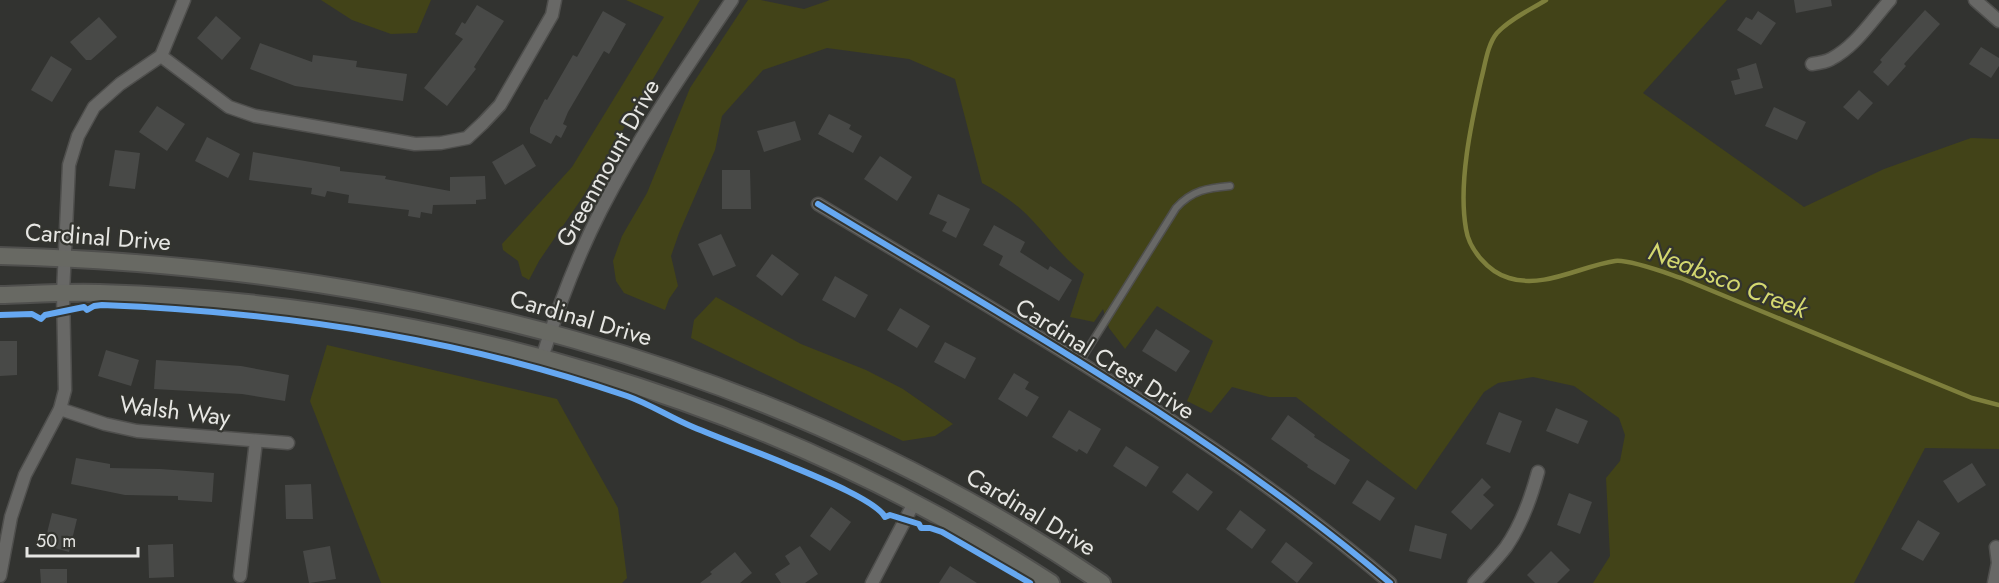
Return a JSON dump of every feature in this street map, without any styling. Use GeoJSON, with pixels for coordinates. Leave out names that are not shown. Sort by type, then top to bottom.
{"type":"FeatureCollection","features":[{"type":"Feature","properties":{"kind":"main road","name":"Cardinal Drive"},"geometry":{"type":"LineString","coordinates":[[0,256],[155,264],[339,286],[424,302],[550,332],[631,356],[711,383],[766,405],[920,475],[981,509],[1102,583]]}},
{"type":"Feature","properties":{"kind":"main road","name":"Cardinal Drive"},"geometry":{"type":"LineString","coordinates":[[0,295],[63,293],[162,296],[319,311],[435,332],[542,358],[699,408],[780,440],[914,503],[1051,583]]}},
{"type":"Feature","properties":{"kind":"street"},"geometry":{"type":"LineString","coordinates":[[0,576],[11,518],[25,475],[60,408],[65,390],[63,293],[69,165],[78,136],[94,107],[120,84],[161,56],[184,0]]}},
{"type":"Feature","properties":{"kind":"street"},"geometry":{"type":"LineString","coordinates":[[161,56],[229,107],[255,116],[415,144],[441,143],[466,138],[500,105],[552,15],[555,0]]}},
{"type":"Feature","properties":{"kind":"street","name":"Greenmount Drive"},"geometry":{"type":"LineString","coordinates":[[542,358],[575,266],[601,210],[671,89],[732,0]]}},
{"type":"Feature","properties":{"kind":"street"},"geometry":{"type":"LineString","coordinates":[[1812,64],[1827,61],[1838,55],[1851,44],[1890,0]]}},
{"type":"Feature","properties":{"kind":"street"},"geometry":{"type":"LineString","coordinates":[[1975,0],[1999,21]]}},
{"type":"Feature","properties":{"kind":"street","name":"Cardinal Crest Drive"},"geometry":{"type":"LineString","coordinates":[[818,204],[1146,403],[1220,452],[1292,504],[1390,583]]}},
{"type":"Feature","properties":{"kind":"street","name":"Walsh Way"},"geometry":{"type":"LineString","coordinates":[[60,408],[105,424],[137,431],[288,443]]}},
{"type":"Feature","properties":{"kind":"street"},"geometry":{"type":"LineString","coordinates":[[240,576],[256,441]]}},
{"type":"Feature","properties":{"kind":"street"},"geometry":{"type":"LineString","coordinates":[[1474,583],[1506,547],[1532,494],[1538,472]]}},
{"type":"Feature","properties":{"kind":"street"},"geometry":{"type":"LineString","coordinates":[[872,583],[914,503]]}},
{"type":"Feature","properties":{"kind":"street"},"geometry":{"type":"LineString","coordinates":[[1994,583],[1998,563],[1996,547]]}},
{"type":"Feature","properties":{"kind":"lane"},"geometry":{"type":"LineString","coordinates":[[1079,363],[1176,207],[1195,191],[1230,186]]}},
{"type":"Feature","properties":{"kind":"shaded area"},"geometry":{"type":"Polygon","coordinates":[[[321,0],[431,0],[417,33],[391,34],[352,20],[321,0]]]}},
{"type":"Feature","properties":{"kind":"shaded area"},"geometry":{"type":"Polygon","coordinates":[[[626,0],[700,0],[584,195],[539,261],[529,280],[522,276],[518,261],[503,250],[502,244],[572,167],[664,17],[626,0]]]}},
{"type":"Feature","properties":{"kind":"shaded area"},"geometry":{"type":"Polygon","coordinates":[[[748,0],[761,0],[804,9],[830,0],[1727,0],[1643,93],[1804,207],[1884,169],[1971,138],[1999,139],[1999,449],[1925,448],[1854,583],[1593,583],[1610,556],[1606,478],[1620,461],[1625,435],[1619,418],[1574,386],[1533,377],[1498,383],[1484,392],[1416,490],[1296,397],[1269,397],[1232,387],[1211,413],[1187,401],[1213,341],[1157,306],[1125,349],[1109,328],[1103,309],[1094,322],[1070,317],[1084,274],[1063,255],[1020,208],[982,183],[955,79],[909,59],[827,48],[763,70],[722,116],[715,150],[671,256],[678,286],[665,310],[624,293],[616,281],[613,261],[622,236],[647,193],[690,88],[748,0]]]}},
{"type":"Feature","properties":{"kind":"shaded area"},"geometry":{"type":"Polygon","coordinates":[[[716,297],[801,344],[866,370],[903,389],[953,424],[935,436],[903,441],[691,338],[694,320],[716,297]]]}},
{"type":"Feature","properties":{"kind":"shaded area"},"geometry":{"type":"Polygon","coordinates":[[[327,345],[557,399],[618,508],[627,578],[622,583],[381,583],[310,401],[327,345]]]}},
{"type":"Feature","properties":{"kind":"building"},"geometry":{"type":"Polygon","coordinates":[[[1794,0],[1831,0],[1832,6],[1796,13],[1794,0]]]}},
{"type":"Feature","properties":{"kind":"building"},"geometry":{"type":"Polygon","coordinates":[[[477,5],[504,21],[474,67],[476,69],[447,106],[424,88],[463,39],[455,34],[462,22],[465,24],[477,5]]]}},
{"type":"Feature","properties":{"kind":"building"},"geometry":{"type":"Polygon","coordinates":[[[1925,10],[1940,24],[1904,64],[1906,66],[1888,86],[1873,72],[1882,62],[1880,60],[1925,10]]]}},
{"type":"Feature","properties":{"kind":"building"},"geometry":{"type":"Polygon","coordinates":[[[603,11],[626,24],[609,54],[604,51],[568,112],[563,124],[567,126],[561,138],[556,135],[551,144],[530,133],[530,128],[545,99],[547,100],[573,55],[577,57],[603,11]]]}},
{"type":"Feature","properties":{"kind":"building"},"geometry":{"type":"Polygon","coordinates":[[[1758,11],[1776,23],[1761,45],[1737,30],[1746,17],[1752,20],[1758,11]]]}},
{"type":"Feature","properties":{"kind":"building"},"geometry":{"type":"Polygon","coordinates":[[[216,16],[241,38],[222,60],[197,38],[216,16]]]}},
{"type":"Feature","properties":{"kind":"building"},"geometry":{"type":"Polygon","coordinates":[[[99,17],[117,37],[91,60],[86,60],[70,42],[99,17]]]}},
{"type":"Feature","properties":{"kind":"building"},"geometry":{"type":"Polygon","coordinates":[[[260,43],[312,62],[313,55],[357,61],[356,67],[407,74],[403,101],[295,86],[250,69],[260,43]]]}},
{"type":"Feature","properties":{"kind":"building"},"geometry":{"type":"Polygon","coordinates":[[[1981,47],[1999,58],[1999,66],[1991,78],[1969,64],[1981,47]]]}},
{"type":"Feature","properties":{"kind":"building"},"geometry":{"type":"Polygon","coordinates":[[[51,56],[72,69],[52,102],[31,90],[51,56]]]}},
{"type":"Feature","properties":{"kind":"building"},"geometry":{"type":"Polygon","coordinates":[[[1756,63],[1763,88],[1735,95],[1731,81],[1740,79],[1737,69],[1756,63]]]}},
{"type":"Feature","properties":{"kind":"building"},"geometry":{"type":"Polygon","coordinates":[[[1859,90],[1873,103],[1858,120],[1843,107],[1859,90]]]}},
{"type":"Feature","properties":{"kind":"building"},"geometry":{"type":"Polygon","coordinates":[[[157,106],[185,124],[167,151],[139,132],[157,106]]]}},
{"type":"Feature","properties":{"kind":"building"},"geometry":{"type":"Polygon","coordinates":[[[1774,107],[1806,122],[1797,140],[1765,126],[1774,107]]]}},
{"type":"Feature","properties":{"kind":"building"},"geometry":{"type":"Polygon","coordinates":[[[829,114],[851,125],[849,129],[862,136],[853,153],[818,134],[829,114]]]}},
{"type":"Feature","properties":{"kind":"building"},"geometry":{"type":"Polygon","coordinates":[[[795,121],[801,140],[764,152],[757,131],[795,121]]]}},
{"type":"Feature","properties":{"kind":"building"},"geometry":{"type":"Polygon","coordinates":[[[207,137],[240,154],[228,178],[195,161],[207,137]]]}},
{"type":"Feature","properties":{"kind":"building"},"geometry":{"type":"Polygon","coordinates":[[[523,144],[536,166],[505,185],[492,162],[523,144]]]}},
{"type":"Feature","properties":{"kind":"building"},"geometry":{"type":"Polygon","coordinates":[[[115,150],[140,153],[135,189],[109,186],[115,150]]]}},
{"type":"Feature","properties":{"kind":"building"},"geometry":{"type":"Polygon","coordinates":[[[253,152],[340,167],[340,171],[386,176],[385,179],[450,191],[450,177],[485,176],[486,199],[476,200],[476,204],[433,205],[432,214],[421,212],[420,218],[408,216],[409,210],[348,203],[349,195],[327,191],[325,197],[311,194],[312,188],[249,180],[253,152]]]}},
{"type":"Feature","properties":{"kind":"building"},"geometry":{"type":"Polygon","coordinates":[[[880,156],[912,177],[897,201],[864,179],[880,156]]]}},
{"type":"Feature","properties":{"kind":"building"},"geometry":{"type":"Polygon","coordinates":[[[722,170],[750,170],[751,209],[722,209],[722,170]]]}},
{"type":"Feature","properties":{"kind":"building"},"geometry":{"type":"Polygon","coordinates":[[[938,194],[970,209],[956,238],[942,231],[947,222],[929,214],[938,194]]]}},
{"type":"Feature","properties":{"kind":"building"},"geometry":{"type":"Polygon","coordinates":[[[994,225],[1025,242],[1020,252],[1048,270],[1050,266],[1072,280],[1059,301],[999,265],[1003,256],[983,245],[994,225]]]}},
{"type":"Feature","properties":{"kind":"building"},"geometry":{"type":"Polygon","coordinates":[[[721,234],[736,266],[713,276],[698,244],[721,234]]]}},
{"type":"Feature","properties":{"kind":"building"},"geometry":{"type":"Polygon","coordinates":[[[772,254],[799,274],[782,296],[756,276],[772,254]]]}},
{"type":"Feature","properties":{"kind":"building"},"geometry":{"type":"Polygon","coordinates":[[[835,276],[868,295],[855,318],[822,300],[835,276]]]}},
{"type":"Feature","properties":{"kind":"building"},"geometry":{"type":"Polygon","coordinates":[[[900,308],[930,326],[917,348],[887,330],[900,308]]]}},
{"type":"Feature","properties":{"kind":"building"},"geometry":{"type":"Polygon","coordinates":[[[1156,329],[1190,351],[1176,372],[1142,351],[1156,329]]]}},
{"type":"Feature","properties":{"kind":"building"},"geometry":{"type":"Polygon","coordinates":[[[0,341],[17,341],[17,375],[0,376],[0,341]]]}},
{"type":"Feature","properties":{"kind":"building"},"geometry":{"type":"Polygon","coordinates":[[[945,342],[976,358],[965,379],[934,362],[945,342]]]}},
{"type":"Feature","properties":{"kind":"building"},"geometry":{"type":"Polygon","coordinates":[[[106,350],[139,360],[131,386],[98,376],[106,350]]]}},
{"type":"Feature","properties":{"kind":"building"},"geometry":{"type":"Polygon","coordinates":[[[156,360],[241,366],[289,375],[285,401],[242,394],[154,389],[156,360]]]}},
{"type":"Feature","properties":{"kind":"building"},"geometry":{"type":"Polygon","coordinates":[[[1014,373],[1029,382],[1025,389],[1039,397],[1027,417],[998,399],[1014,373]]]}},
{"type":"Feature","properties":{"kind":"building"},"geometry":{"type":"Polygon","coordinates":[[[1556,408],[1588,421],[1578,444],[1546,431],[1556,408]]]}},
{"type":"Feature","properties":{"kind":"building"},"geometry":{"type":"Polygon","coordinates":[[[1069,410],[1101,429],[1087,454],[1079,449],[1077,452],[1052,437],[1069,410]]]}},
{"type":"Feature","properties":{"kind":"building"},"geometry":{"type":"Polygon","coordinates":[[[1499,412],[1522,421],[1510,453],[1486,444],[1499,412]]]}},
{"type":"Feature","properties":{"kind":"building"},"geometry":{"type":"Polygon","coordinates":[[[1288,415],[1315,435],[1314,437],[1350,460],[1335,485],[1271,439],[1288,415]]]}},
{"type":"Feature","properties":{"kind":"building"},"geometry":{"type":"Polygon","coordinates":[[[1126,446],[1159,467],[1146,487],[1113,466],[1126,446]]]}},
{"type":"Feature","properties":{"kind":"building"},"geometry":{"type":"Polygon","coordinates":[[[76,458],[110,464],[110,468],[214,473],[212,502],[178,500],[178,496],[125,495],[71,484],[76,458]]]}},
{"type":"Feature","properties":{"kind":"building"},"geometry":{"type":"Polygon","coordinates":[[[1972,463],[1986,485],[1958,503],[1943,481],[1972,463]]]}},
{"type":"Feature","properties":{"kind":"building"},"geometry":{"type":"Polygon","coordinates":[[[1187,473],[1213,492],[1198,511],[1172,492],[1187,473]]]}},
{"type":"Feature","properties":{"kind":"building"},"geometry":{"type":"Polygon","coordinates":[[[1482,478],[1491,487],[1483,495],[1494,505],[1471,530],[1451,512],[1482,478]]]}},
{"type":"Feature","properties":{"kind":"building"},"geometry":{"type":"Polygon","coordinates":[[[1367,480],[1395,498],[1380,521],[1352,503],[1367,480]]]}},
{"type":"Feature","properties":{"kind":"building"},"geometry":{"type":"Polygon","coordinates":[[[311,484],[313,519],[286,519],[285,485],[311,484]]]}},
{"type":"Feature","properties":{"kind":"building"},"geometry":{"type":"Polygon","coordinates":[[[1569,493],[1592,502],[1580,534],[1557,525],[1569,493]]]}},
{"type":"Feature","properties":{"kind":"building"},"geometry":{"type":"Polygon","coordinates":[[[831,507],[851,522],[830,551],[810,536],[831,507]]]}},
{"type":"Feature","properties":{"kind":"building"},"geometry":{"type":"Polygon","coordinates":[[[1240,510],[1266,530],[1252,549],[1226,529],[1240,510]]]}},
{"type":"Feature","properties":{"kind":"building"},"geometry":{"type":"Polygon","coordinates":[[[52,513],[77,519],[69,552],[44,545],[52,513]]]}},
{"type":"Feature","properties":{"kind":"building"},"geometry":{"type":"Polygon","coordinates":[[[1918,520],[1940,533],[1923,561],[1901,549],[1918,520]]]}},
{"type":"Feature","properties":{"kind":"building"},"geometry":{"type":"Polygon","coordinates":[[[1415,525],[1447,534],[1441,559],[1409,551],[1415,525]]]}},
{"type":"Feature","properties":{"kind":"building"},"geometry":{"type":"Polygon","coordinates":[[[1286,542],[1313,563],[1297,583],[1271,562],[1286,542]]]}},
{"type":"Feature","properties":{"kind":"building"},"geometry":{"type":"Polygon","coordinates":[[[173,544],[174,577],[149,578],[148,545],[173,544]]]}},
{"type":"Feature","properties":{"kind":"building"},"geometry":{"type":"Polygon","coordinates":[[[330,546],[336,579],[309,583],[303,551],[330,546]]]}},
{"type":"Feature","properties":{"kind":"building"},"geometry":{"type":"Polygon","coordinates":[[[800,546],[818,574],[805,583],[781,583],[775,574],[790,564],[785,556],[800,546]]]}},
{"type":"Feature","properties":{"kind":"building"},"geometry":{"type":"Polygon","coordinates":[[[1551,551],[1570,570],[1557,583],[1535,583],[1527,575],[1551,551]]]}},
{"type":"Feature","properties":{"kind":"building"},"geometry":{"type":"Polygon","coordinates":[[[735,552],[752,573],[740,583],[700,583],[712,574],[710,572],[735,552]]]}},
{"type":"Feature","properties":{"kind":"building"},"geometry":{"type":"Polygon","coordinates":[[[950,566],[977,583],[939,583],[950,566]]]}},
{"type":"Feature","properties":{"kind":"building"},"geometry":{"type":"Polygon","coordinates":[[[40,569],[67,569],[67,583],[41,583],[40,569]]]}},
{"type":"Feature","properties":{"kind":"waterway","name":"Neabsco Creek"},"geometry":{"type":"LineString","coordinates":[[1546,0],[1514,19],[1497,33],[1489,49],[1477,97],[1467,154],[1464,211],[1468,237],[1475,252],[1487,265],[1509,278],[1536,281],[1615,261],[1638,264],[1681,278],[1972,398],[1999,405]]}},
{"type":"Feature","properties":{"kind":"cycle path"},"geometry":{"type":"LineString","coordinates":[[818,204],[1039,336],[1184,429],[1323,529],[1390,583]]}},
{"type":"Feature","properties":{"kind":"cycle path"},"geometry":{"type":"LineString","coordinates":[[0,315],[32,314],[41,319],[45,315],[84,307],[87,310],[102,305],[236,314],[368,331],[499,358],[636,399],[693,427],[840,487],[868,502],[885,517],[890,515],[919,524],[921,528],[942,532],[1030,583]]}}]}
